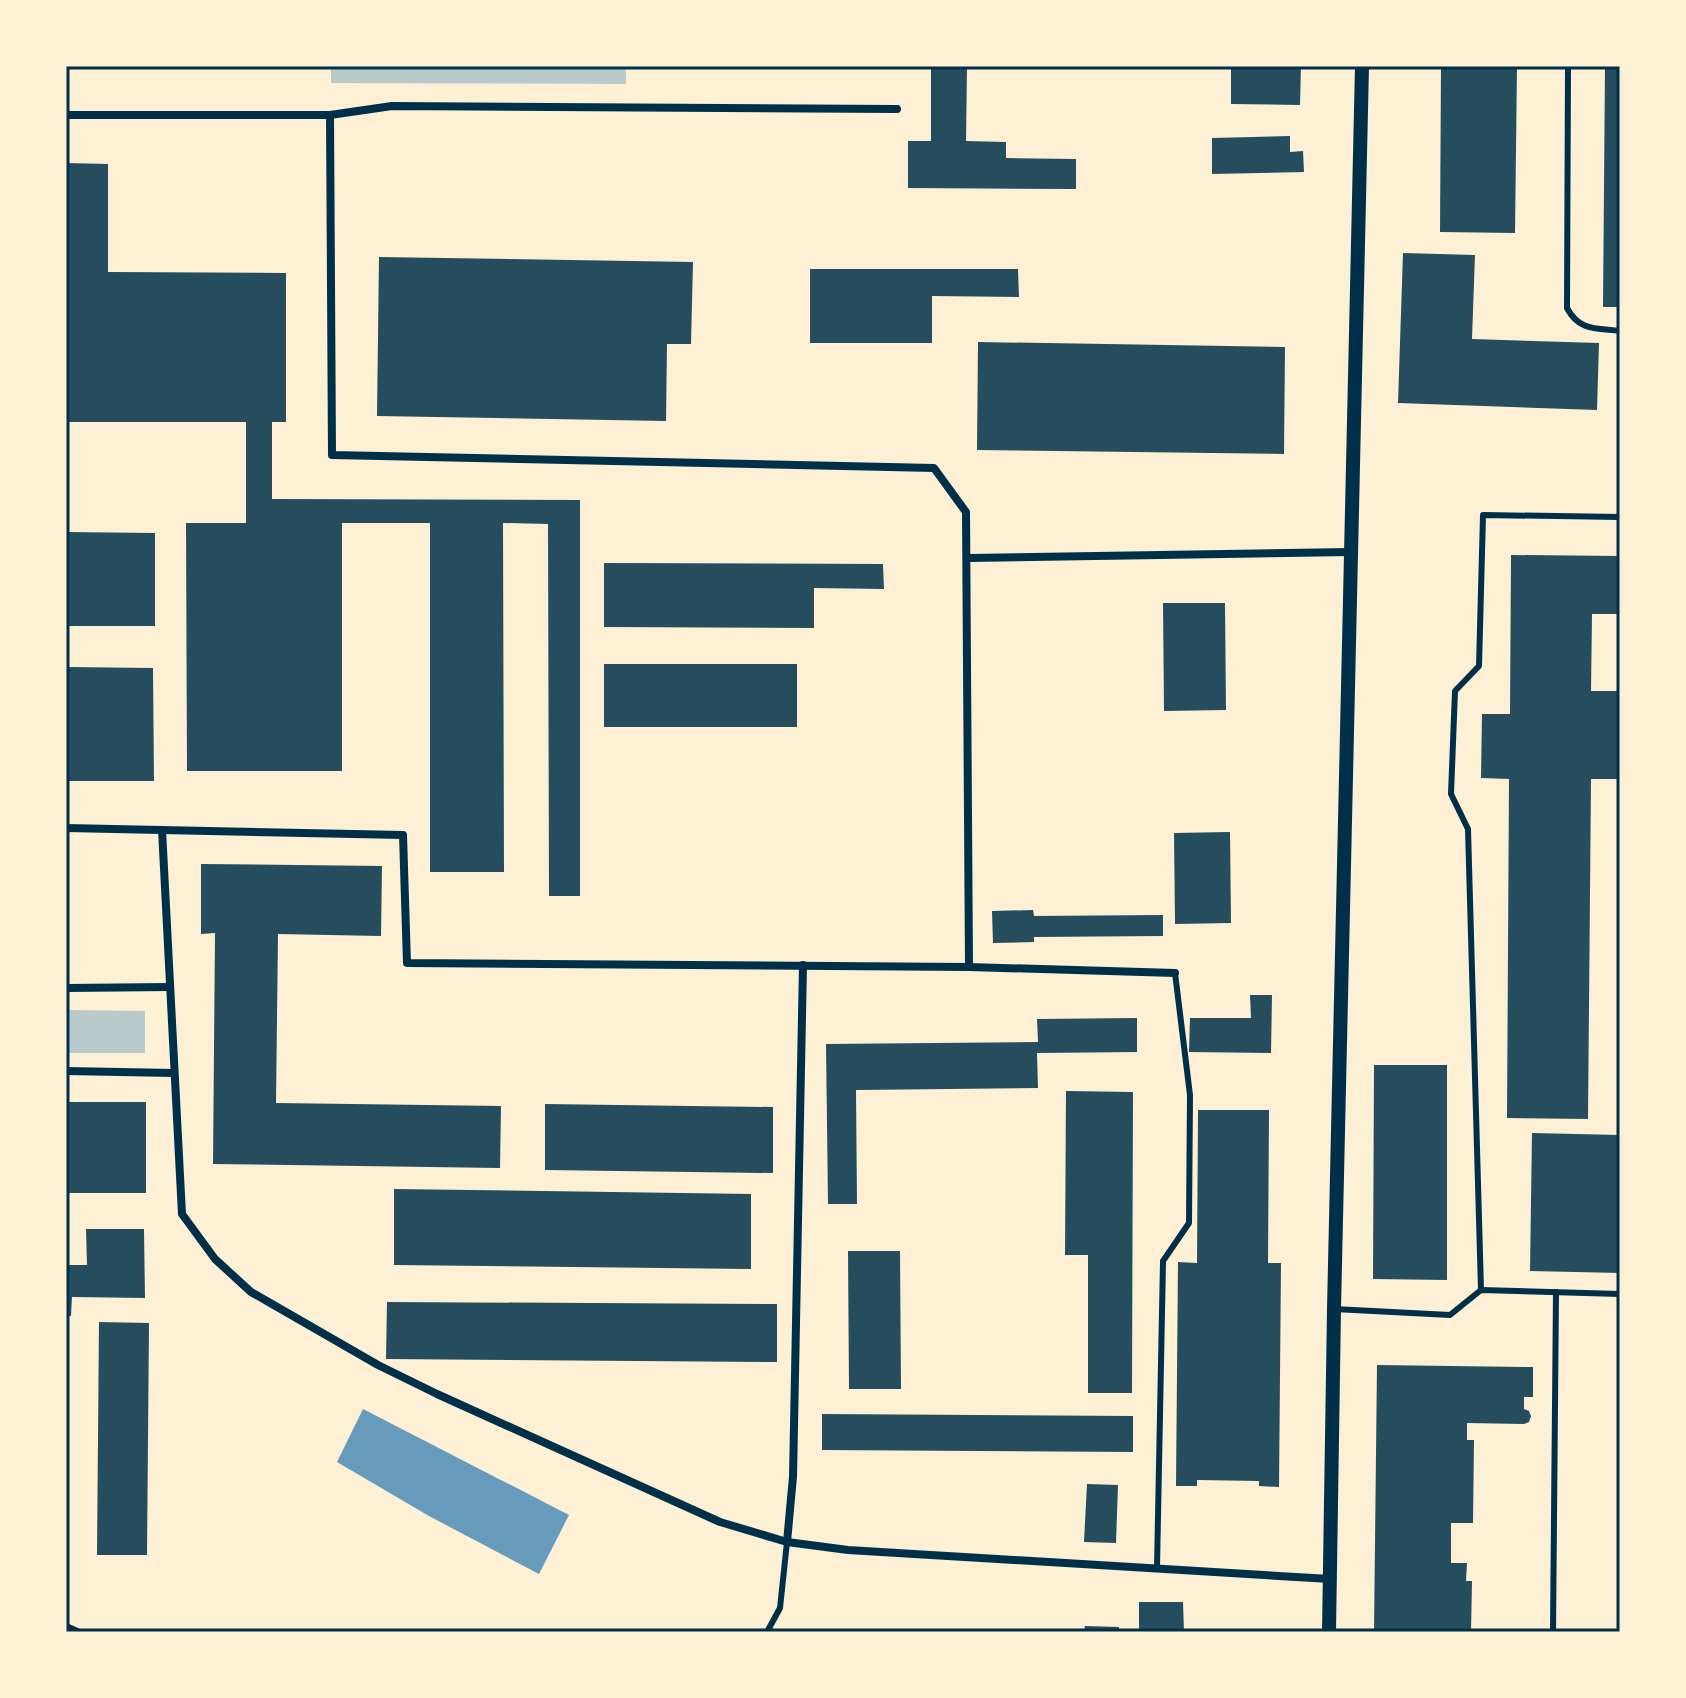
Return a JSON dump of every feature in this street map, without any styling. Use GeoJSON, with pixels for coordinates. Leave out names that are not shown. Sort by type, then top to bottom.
{"type":"FeatureCollection","features":[{"type":"Feature","properties":{"kind":"street"},"geometry":{"type":"LineString","coordinates":[[1329,1632],[1362,66]]}},
{"type":"Feature","properties":{"kind":"street"},"geometry":{"type":"LineString","coordinates":[[66,115],[330,115],[392,106],[897,109]]}},
{"type":"Feature","properties":{"kind":"street"},"geometry":{"type":"LineString","coordinates":[[330,115],[332,455],[934,468],[966,512],[969,967]]}},
{"type":"Feature","properties":{"kind":"street"},"geometry":{"type":"LineString","coordinates":[[968,558],[1350,552]]}},
{"type":"Feature","properties":{"kind":"street"},"geometry":{"type":"LineString","coordinates":[[66,828],[403,835],[407,963],[969,967],[1175,973]]}},
{"type":"Feature","properties":{"kind":"street"},"geometry":{"type":"LineString","coordinates":[[162,830],[182,1214],[215,1259],[251,1292],[338,1343],[437,1394],[720,1522],[787,1542],[848,1550],[1331,1579]]}},
{"type":"Feature","properties":{"kind":"street"},"geometry":{"type":"LineString","coordinates":[[787,1542],[793,1477],[803,965]]}},
{"type":"Feature","properties":{"kind":"street"},"geometry":{"type":"LineString","coordinates":[[66,988],[169,987]]}},
{"type":"Feature","properties":{"kind":"street"},"geometry":{"type":"LineString","coordinates":[[66,1071],[174,1073]]}},
{"type":"Feature","properties":{"kind":"street"},"geometry":{"type":"LineString","coordinates":[[66,1627],[77,1632]]}},
{"type":"Feature","properties":{"kind":"lane"},"geometry":{"type":"LineString","coordinates":[[1568,66],[1567,308],[1574,320],[1587,327],[1620,331]]}},
{"type":"Feature","properties":{"kind":"lane"},"geometry":{"type":"LineString","coordinates":[[1481,1290],[1468,829],[1451,794],[1455,691],[1479,666],[1483,515],[1620,517]]}},
{"type":"Feature","properties":{"kind":"lane"},"geometry":{"type":"LineString","coordinates":[[1157,1568],[1163,1261],[1189,1223],[1190,1095],[1175,973]]}},
{"type":"Feature","properties":{"kind":"lane"},"geometry":{"type":"LineString","coordinates":[[1334,1309],[1450,1315],[1481,1290],[1620,1294]]}},
{"type":"Feature","properties":{"kind":"lane"},"geometry":{"type":"LineString","coordinates":[[1553,1632],[1556,1292]]}},
{"type":"Feature","properties":{"kind":"lane"},"geometry":{"type":"LineString","coordinates":[[767,1632],[780,1608],[787,1542]]}},
{"type":"Feature","properties":{"kind":"shaded area"},"geometry":{"type":"Polygon","coordinates":[[[331,66],[626,66],[626,84],[331,83],[331,66]]]}},
{"type":"Feature","properties":{"kind":"shaded area"},"geometry":{"type":"Polygon","coordinates":[[[66,1010],[145,1011],[145,1053],[66,1053],[66,1010]]]}},
{"type":"Feature","properties":{"kind":"water"},"geometry":{"type":"Polygon","coordinates":[[[363,1409],[569,1515],[539,1574],[429,1516],[337,1462],[363,1409]]]}},
{"type":"Feature","properties":{"kind":"building"},"geometry":{"type":"Polygon","coordinates":[[[931,66],[967,66],[966,141],[1006,142],[1006,158],[1076,159],[1076,189],[908,188],[908,141],[931,141],[931,66]]]}},
{"type":"Feature","properties":{"kind":"building"},"geometry":{"type":"Polygon","coordinates":[[[1231,66],[1301,66],[1300,105],[1231,104],[1231,66]]]}},
{"type":"Feature","properties":{"kind":"building"},"geometry":{"type":"Polygon","coordinates":[[[1441,66],[1517,66],[1515,233],[1440,232],[1441,66]]]}},
{"type":"Feature","properties":{"kind":"building"},"geometry":{"type":"Polygon","coordinates":[[[1605,66],[1620,66],[1620,307],[1603,307],[1605,66]]]}},
{"type":"Feature","properties":{"kind":"building"},"geometry":{"type":"Polygon","coordinates":[[[1290,136],[1290,152],[1303,151],[1304,172],[1212,174],[1212,138],[1290,136]]]}},
{"type":"Feature","properties":{"kind":"building"},"geometry":{"type":"Polygon","coordinates":[[[66,163],[108,164],[108,272],[286,273],[286,422],[272,422],[272,499],[580,500],[580,896],[549,896],[548,524],[503,523],[504,872],[430,872],[430,523],[342,523],[342,771],[187,771],[186,523],[246,523],[246,422],[66,422],[66,163]]]}},
{"type":"Feature","properties":{"kind":"building"},"geometry":{"type":"Polygon","coordinates":[[[1403,253],[1475,255],[1472,339],[1599,343],[1597,410],[1398,403],[1403,253]]]}},
{"type":"Feature","properties":{"kind":"building"},"geometry":{"type":"Polygon","coordinates":[[[379,257],[693,262],[691,344],[667,344],[666,421],[377,416],[379,257]]]}},
{"type":"Feature","properties":{"kind":"building"},"geometry":{"type":"Polygon","coordinates":[[[810,269],[1018,269],[1019,297],[932,296],[932,343],[810,343],[810,269]]]}},
{"type":"Feature","properties":{"kind":"building"},"geometry":{"type":"Polygon","coordinates":[[[978,342],[1285,347],[1284,454],[977,450],[978,342]]]}},
{"type":"Feature","properties":{"kind":"building"},"geometry":{"type":"Polygon","coordinates":[[[66,532],[155,533],[155,626],[66,626],[66,532]]]}},
{"type":"Feature","properties":{"kind":"building"},"geometry":{"type":"Polygon","coordinates":[[[1511,555],[1620,556],[1620,614],[1592,614],[1591,691],[1620,691],[1620,779],[1591,779],[1588,1119],[1507,1118],[1509,779],[1481,778],[1482,714],[1510,714],[1511,555]]]}},
{"type":"Feature","properties":{"kind":"building"},"geometry":{"type":"Polygon","coordinates":[[[604,563],[883,564],[884,589],[814,588],[814,628],[604,627],[604,563]]]}},
{"type":"Feature","properties":{"kind":"building"},"geometry":{"type":"Polygon","coordinates":[[[1163,603],[1225,603],[1226,710],[1164,711],[1163,603]]]}},
{"type":"Feature","properties":{"kind":"building"},"geometry":{"type":"Polygon","coordinates":[[[604,664],[797,664],[797,727],[604,727],[604,664]]]}},
{"type":"Feature","properties":{"kind":"building"},"geometry":{"type":"Polygon","coordinates":[[[66,667],[153,668],[154,781],[66,781],[66,667]]]}},
{"type":"Feature","properties":{"kind":"building"},"geometry":{"type":"Polygon","coordinates":[[[1230,832],[1231,923],[1175,924],[1174,833],[1230,832]]]}},
{"type":"Feature","properties":{"kind":"building"},"geometry":{"type":"Polygon","coordinates":[[[201,864],[382,866],[381,936],[278,934],[276,1103],[501,1106],[500,1168],[213,1164],[215,933],[201,934],[201,864]]]}},
{"type":"Feature","properties":{"kind":"building"},"geometry":{"type":"Polygon","coordinates":[[[1033,910],[1034,916],[1163,915],[1163,936],[1034,937],[1034,942],[993,943],[992,911],[1033,910]]]}},
{"type":"Feature","properties":{"kind":"building"},"geometry":{"type":"Polygon","coordinates":[[[1250,995],[1272,995],[1271,1053],[1189,1052],[1190,1018],[1251,1018],[1250,995]]]}},
{"type":"Feature","properties":{"kind":"building"},"geometry":{"type":"Polygon","coordinates":[[[1137,1018],[1137,1052],[1037,1053],[1038,1088],[856,1090],[857,1204],[828,1204],[826,1044],[1038,1042],[1037,1019],[1137,1018]]]}},
{"type":"Feature","properties":{"kind":"building"},"geometry":{"type":"Polygon","coordinates":[[[1374,1065],[1447,1065],[1447,1280],[1373,1279],[1374,1065]]]}},
{"type":"Feature","properties":{"kind":"building"},"geometry":{"type":"Polygon","coordinates":[[[1066,1091],[1133,1092],[1132,1393],[1088,1393],[1088,1255],[1065,1255],[1066,1091]]]}},
{"type":"Feature","properties":{"kind":"building"},"geometry":{"type":"Polygon","coordinates":[[[66,1102],[146,1102],[146,1193],[66,1193],[66,1102]]]}},
{"type":"Feature","properties":{"kind":"building"},"geometry":{"type":"Polygon","coordinates":[[[545,1104],[773,1107],[773,1173],[545,1170],[545,1104]]]}},
{"type":"Feature","properties":{"kind":"building"},"geometry":{"type":"Polygon","coordinates":[[[1198,1110],[1269,1110],[1268,1263],[1281,1263],[1279,1487],[1259,1486],[1259,1481],[1197,1480],[1197,1486],[1176,1486],[1178,1262],[1197,1263],[1198,1110]]]}},
{"type":"Feature","properties":{"kind":"building"},"geometry":{"type":"Polygon","coordinates":[[[1532,1133],[1620,1135],[1620,1273],[1530,1271],[1532,1133]]]}},
{"type":"Feature","properties":{"kind":"building"},"geometry":{"type":"Polygon","coordinates":[[[394,1189],[751,1194],[751,1269],[394,1265],[394,1189]]]}},
{"type":"Feature","properties":{"kind":"building"},"geometry":{"type":"Polygon","coordinates":[[[86,1229],[144,1229],[145,1298],[72,1297],[71,1316],[66,1316],[66,1265],[87,1265],[86,1229]]]}},
{"type":"Feature","properties":{"kind":"building"},"geometry":{"type":"Polygon","coordinates":[[[848,1251],[900,1251],[901,1389],[849,1389],[848,1251]]]}},
{"type":"Feature","properties":{"kind":"building"},"geometry":{"type":"Polygon","coordinates":[[[387,1302],[777,1304],[777,1362],[386,1359],[387,1302]]]}},
{"type":"Feature","properties":{"kind":"building"},"geometry":{"type":"Polygon","coordinates":[[[99,1322],[149,1323],[147,1555],[97,1555],[99,1322]]]}},
{"type":"Feature","properties":{"kind":"building"},"geometry":{"type":"Polygon","coordinates":[[[1377,1365],[1533,1367],[1533,1397],[1524,1397],[1524,1409],[1531,1416],[1529,1422],[1467,1423],[1467,1440],[1474,1440],[1473,1523],[1451,1523],[1451,1563],[1467,1563],[1466,1581],[1472,1581],[1471,1632],[1374,1632],[1377,1365]]]}},
{"type":"Feature","properties":{"kind":"building"},"geometry":{"type":"Polygon","coordinates":[[[822,1414],[1133,1416],[1133,1452],[822,1450],[822,1414]]]}},
{"type":"Feature","properties":{"kind":"building"},"geometry":{"type":"Polygon","coordinates":[[[1087,1484],[1118,1485],[1116,1543],[1084,1542],[1087,1484]]]}},
{"type":"Feature","properties":{"kind":"building"},"geometry":{"type":"Polygon","coordinates":[[[1139,1602],[1183,1602],[1184,1632],[1139,1632],[1139,1602]]]}},
{"type":"Feature","properties":{"kind":"building"},"geometry":{"type":"Polygon","coordinates":[[[1085,1626],[1119,1627],[1119,1632],[1084,1632],[1085,1626]]]}}]}
